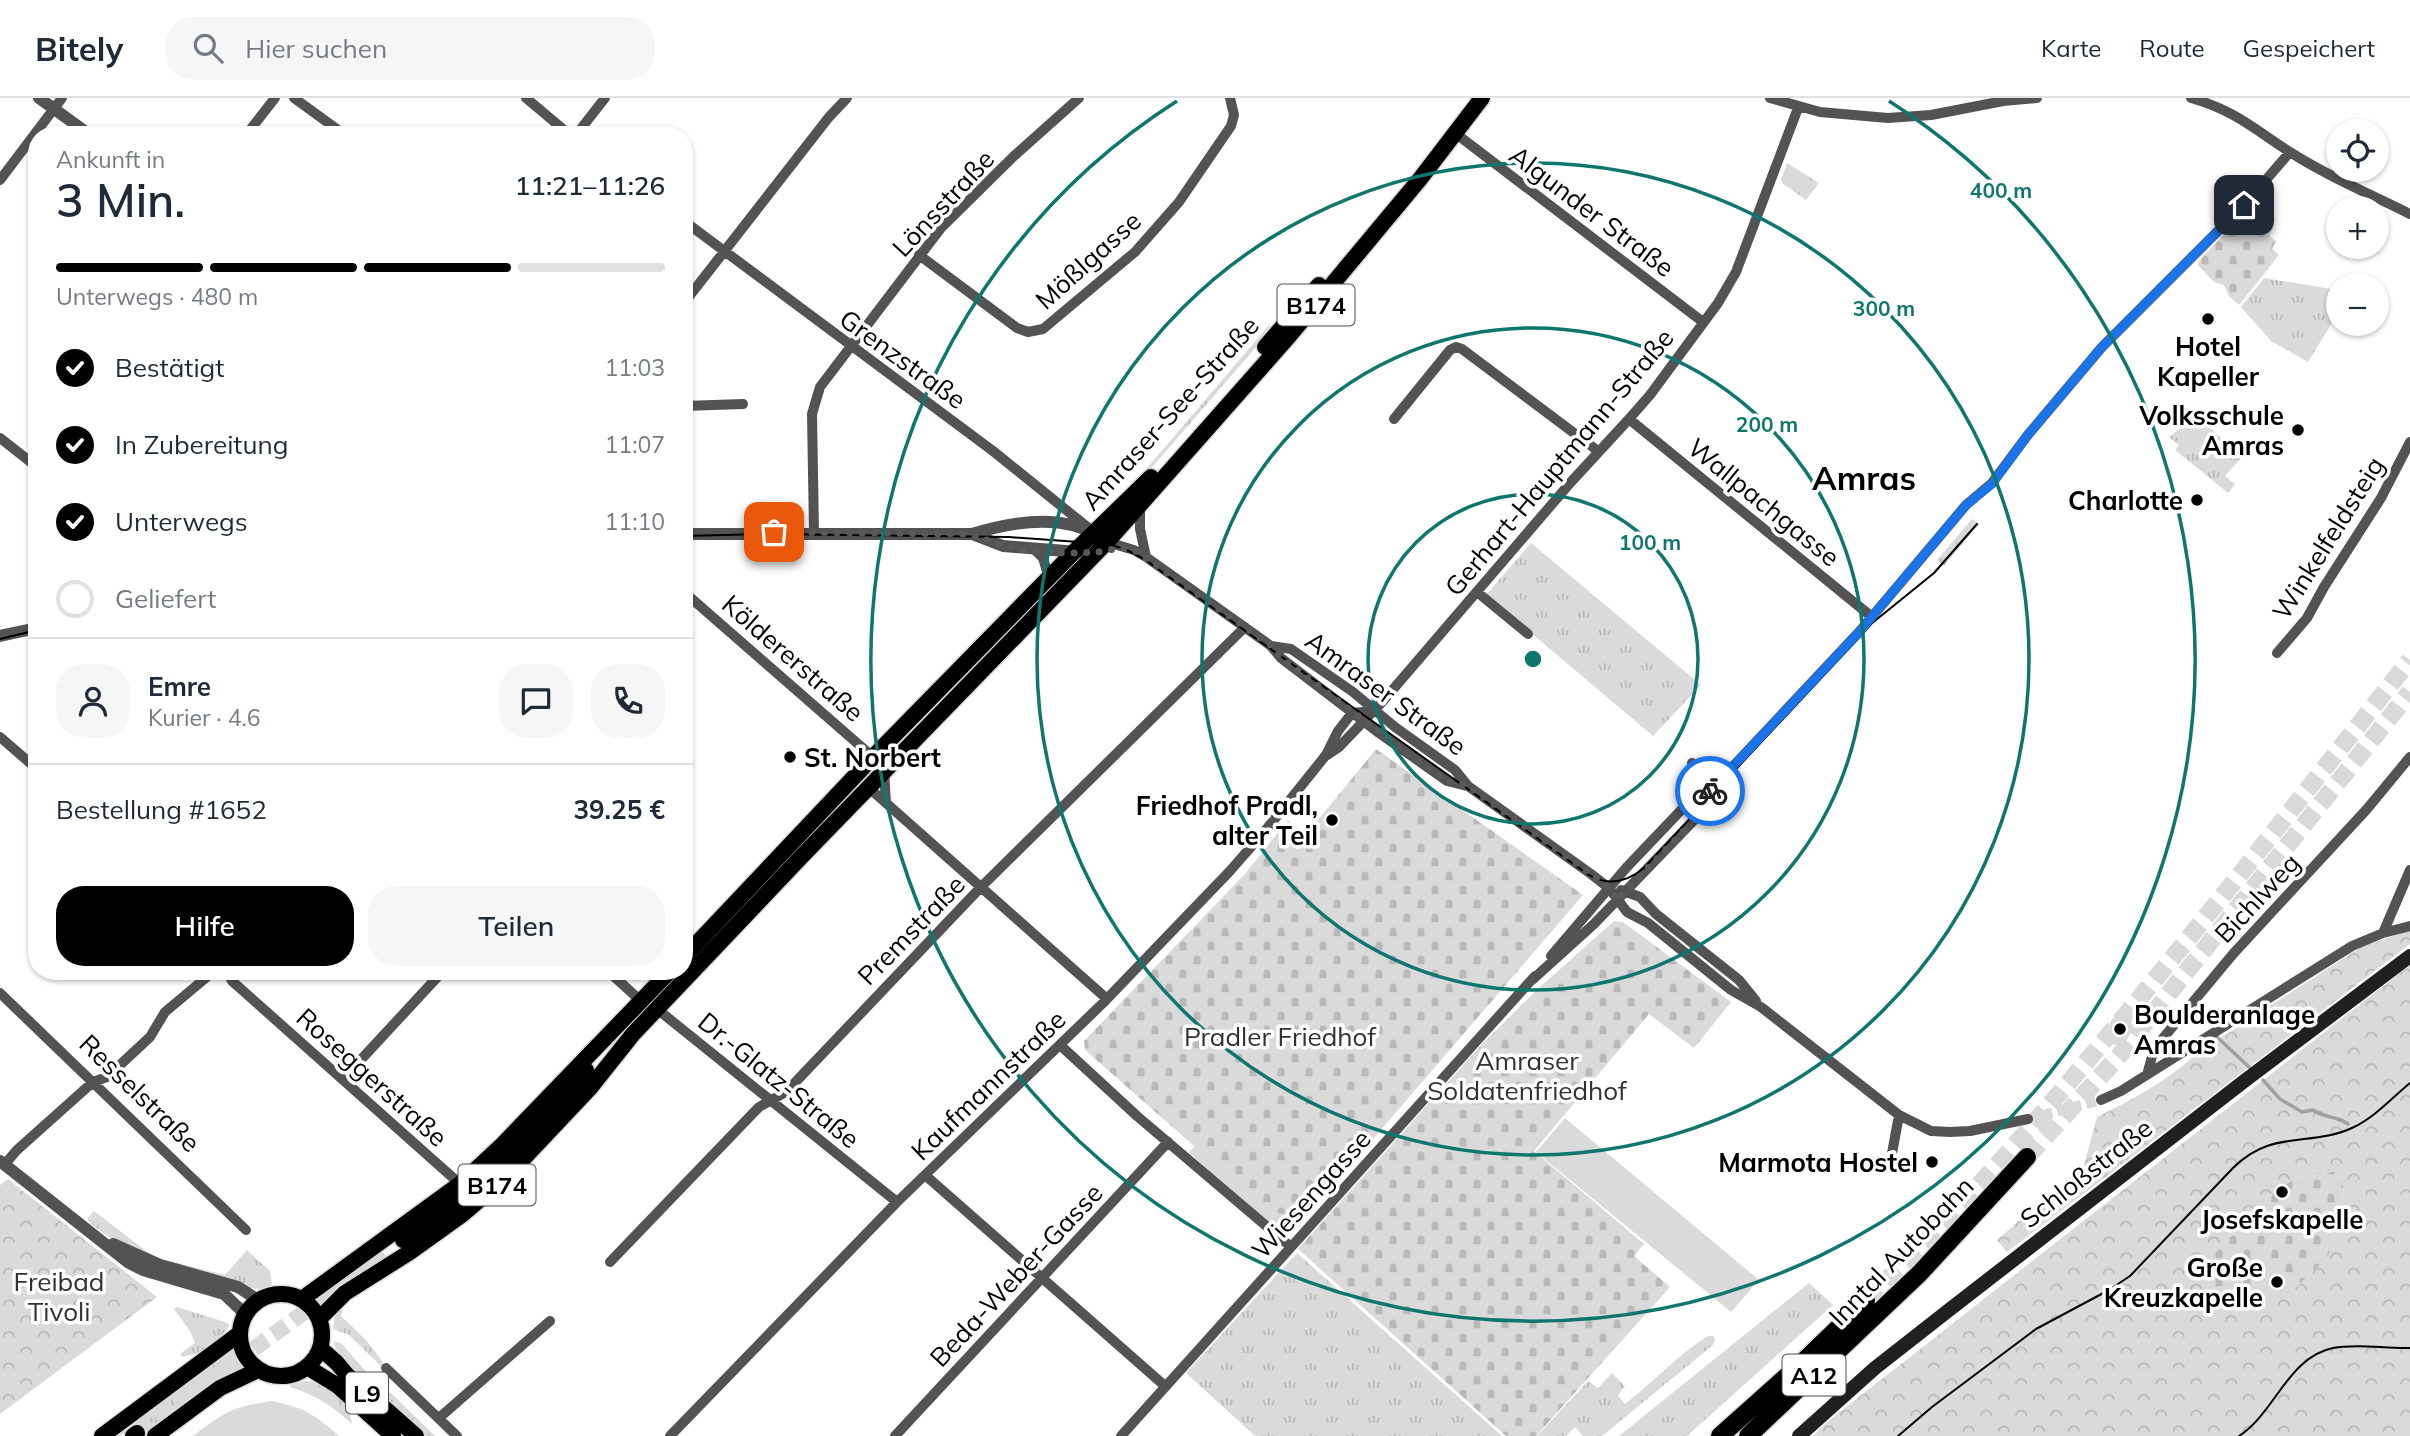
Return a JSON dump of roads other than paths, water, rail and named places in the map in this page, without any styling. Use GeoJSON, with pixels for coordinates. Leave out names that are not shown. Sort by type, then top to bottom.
{"type":"FeatureCollection","features":[{"type":"Feature","properties":{"kind":"highway","name":"Inntal Autobahn"},"geometry":{"type":"LineString","coordinates":[[1748,1436],[1911,1282],[2028,1157]]}},
{"type":"Feature","properties":{"kind":"highway","name":"Inntal Autobahn"},"geometry":{"type":"LineString","coordinates":[[1720,1436],[1866,1301]]}},
{"type":"Feature","properties":{"kind":"main road","name":"Amraser-See-Straße"},"geometry":{"type":"LineString","coordinates":[[1100,543],[1150,478],[1317,288],[1429,151],[1468,98]]}},
{"type":"Feature","properties":{"kind":"main road","name":"Amraser-See-Straße"},"geometry":{"type":"LineString","coordinates":[[1100,543],[1140,505],[1315,305],[1413,188],[1482,98]]}},
{"type":"Feature","properties":{"kind":"main road","name":"B174"},"geometry":{"type":"LineString","coordinates":[[693,947],[873,757],[1074,552],[1100,543]]}},
{"type":"Feature","properties":{"kind":"main road","name":"B174"},"geometry":{"type":"LineString","coordinates":[[693,971],[1100,543]]}},
{"type":"Feature","properties":{"kind":"main road","name":"Schloßstraße"},"geometry":{"type":"LineString","coordinates":[[1799,1436],[1917,1335],[2410,956]]}},
{"type":"Feature","properties":{"kind":"main road","name":"B174"},"geometry":{"type":"LineString","coordinates":[[385,1254],[461,1199],[506,1159],[566,1095],[624,1022],[662,980]]}},
{"type":"Feature","properties":{"kind":"main road","name":"B174"},"geometry":{"type":"LineString","coordinates":[[319,1319],[345,1293],[463,1214],[508,1176],[685,980]]}},
{"type":"Feature","properties":{"kind":"main road","name":"B174"},"geometry":{"type":"LineString","coordinates":[[302,1299],[460,1184],[624,1022]]}},
{"type":"Feature","properties":{"kind":"main road","name":"B174"},"geometry":{"type":"LineString","coordinates":[[566,1095],[613,1057]]}},
{"type":"Feature","properties":{"kind":"main road"},"geometry":{"type":"LineString","coordinates":[[277,1294],[295,1296],[312,1307],[319,1319],[322,1337],[320,1348],[307,1367],[296,1373],[283,1376],[265,1374],[245,1356],[239,1334],[245,1314],[258,1300],[277,1294]]}},
{"type":"Feature","properties":{"kind":"main road"},"geometry":{"type":"LineString","coordinates":[[102,1436],[239,1334]]}},
{"type":"Feature","properties":{"kind":"main road","name":"L9"},"geometry":{"type":"LineString","coordinates":[[320,1348],[416,1436]]}},
{"type":"Feature","properties":{"kind":"main road","name":"L9"},"geometry":{"type":"LineString","coordinates":[[307,1367],[338,1386],[393,1436]]}},
{"type":"Feature","properties":{"kind":"main road"},"geometry":{"type":"LineString","coordinates":[[155,1436],[220,1388],[258,1370]]}},
{"type":"Feature","properties":{"kind":"street"},"geometry":{"type":"LineString","coordinates":[[39,98],[58,103],[81,126]]}},
{"type":"Feature","properties":{"kind":"street"},"geometry":{"type":"LineString","coordinates":[[253,126],[275,98]]}},
{"type":"Feature","properties":{"kind":"street"},"geometry":{"type":"LineString","coordinates":[[294,98],[333,126]]}},
{"type":"Feature","properties":{"kind":"street"},"geometry":{"type":"LineString","coordinates":[[526,98],[559,126]]}},
{"type":"Feature","properties":{"kind":"street"},"geometry":{"type":"LineString","coordinates":[[583,126],[605,98]]}},
{"type":"Feature","properties":{"kind":"street"},"geometry":{"type":"LineString","coordinates":[[693,292],[829,117],[847,98]]}},
{"type":"Feature","properties":{"kind":"street","name":"Lönsstraße"},"geometry":{"type":"LineString","coordinates":[[814,532],[813,405],[826,378],[919,255],[964,204],[1079,98]]}},
{"type":"Feature","properties":{"kind":"street","name":"Mößlgasse"},"geometry":{"type":"LineString","coordinates":[[919,255],[1017,328],[1028,332],[1043,329],[1135,252],[1178,202],[1231,126],[1234,115],[1230,98]]}},
{"type":"Feature","properties":{"kind":"street"},"geometry":{"type":"LineString","coordinates":[[1770,98],[1798,108],[1839,115],[1888,118],[1931,115],[2002,100],[2037,98]]}},
{"type":"Feature","properties":{"kind":"street"},"geometry":{"type":"LineString","coordinates":[[2191,98],[2217,106],[2239,117],[2290,152],[2410,214]]}},
{"type":"Feature","properties":{"kind":"street"},"geometry":{"type":"LineString","coordinates":[[41,126],[58,103]]}},
{"type":"Feature","properties":{"kind":"street","name":"Gerhart-Hauptmann-Straße"},"geometry":{"type":"LineString","coordinates":[[1364,722],[1598,451],[1650,395],[1703,322],[1736,272],[1798,108]]}},
{"type":"Feature","properties":{"kind":"street","name":"Algunder Straße"},"geometry":{"type":"LineString","coordinates":[[1455,133],[1703,322]]}},
{"type":"Feature","properties":{"kind":"street"},"geometry":{"type":"LineString","coordinates":[[0,180],[28,143]]}},
{"type":"Feature","properties":{"kind":"street"},"geometry":{"type":"LineString","coordinates":[[1708,793],[1872,617],[1966,505],[1995,480],[2027,436],[2102,347],[2244,205],[2290,152]]}},
{"type":"Feature","properties":{"kind":"street","name":"Grenzstraße"},"geometry":{"type":"LineString","coordinates":[[693,228],[1019,472],[1100,543]]}},
{"type":"Feature","properties":{"kind":"street"},"geometry":{"type":"LineString","coordinates":[[1394,419],[1450,350],[1456,347],[1598,451]]}},
{"type":"Feature","properties":{"kind":"street"},"geometry":{"type":"LineString","coordinates":[[693,406],[743,404]]}},
{"type":"Feature","properties":{"kind":"street","name":"Wallpachgasse"},"geometry":{"type":"LineString","coordinates":[[1629,419],[1872,617]]}},
{"type":"Feature","properties":{"kind":"street"},"geometry":{"type":"LineString","coordinates":[[0,438],[28,460]]}},
{"type":"Feature","properties":{"kind":"street","name":"Winkelfeldsteig"},"geometry":{"type":"LineString","coordinates":[[2277,653],[2307,618],[2381,498],[2410,442]]}},
{"type":"Feature","properties":{"kind":"street"},"geometry":{"type":"LineString","coordinates":[[1140,505],[1140,528],[1146,557]]}},
{"type":"Feature","properties":{"kind":"street","name":"Amraser Straße"},"geometry":{"type":"LineString","coordinates":[[693,534],[972,534],[1010,523],[1073,524],[1100,543],[1126,547],[1146,557],[1272,646],[1281,658],[1364,722],[1447,781],[1468,786]]}},
{"type":"Feature","properties":{"kind":"street","name":"Amraser Straße"},"geometry":{"type":"LineString","coordinates":[[972,534],[1003,545],[1074,552]]}},
{"type":"Feature","properties":{"kind":"street"},"geometry":{"type":"LineString","coordinates":[[1034,550],[1043,558],[1049,578]]}},
{"type":"Feature","properties":{"kind":"street"},"geometry":{"type":"LineString","coordinates":[[1477,592],[1528,635]]}},
{"type":"Feature","properties":{"kind":"street","name":"Köldererstraße"},"geometry":{"type":"LineString","coordinates":[[693,600],[873,757],[884,771]]}},
{"type":"Feature","properties":{"kind":"street","name":"Premstraße"},"geometry":{"type":"LineString","coordinates":[[610,1262],[759,1107],[786,1092],[981,887],[1245,627]]}},
{"type":"Feature","properties":{"kind":"street"},"geometry":{"type":"LineString","coordinates":[[0,636],[28,630]]}},
{"type":"Feature","properties":{"kind":"street","name":"Amraser Straße"},"geometry":{"type":"LineString","coordinates":[[1272,646],[1292,649],[1353,692],[1374,711],[1455,771],[1468,786],[1609,888],[1626,912],[1648,923],[1731,990],[1761,1007],[1899,1115],[1931,1130],[1950,1132],[2028,1119]]}},
{"type":"Feature","properties":{"kind":"street"},"geometry":{"type":"LineString","coordinates":[[1352,713],[1374,711]]}},
{"type":"Feature","properties":{"kind":"street","name":"Kaufmannstraße"},"geometry":{"type":"LineString","coordinates":[[670,1436],[897,1202],[1107,999],[1256,842],[1326,755],[1338,731],[1352,713]]}},
{"type":"Feature","properties":{"kind":"street","name":"Kaufmannstraße"},"geometry":{"type":"LineString","coordinates":[[1326,755],[1339,747],[1364,722]]}},
{"type":"Feature","properties":{"kind":"street"},"geometry":{"type":"LineString","coordinates":[[0,737],[28,761]]}},
{"type":"Feature","properties":{"kind":"street","name":"Bichlweg"},"geometry":{"type":"LineString","coordinates":[[2147,1075],[2154,1049],[2233,954],[2367,809],[2410,757]]}},
{"type":"Feature","properties":{"kind":"street"},"geometry":{"type":"LineString","coordinates":[[1692,763],[1716,785]]}},
{"type":"Feature","properties":{"kind":"street"},"geometry":{"type":"LineString","coordinates":[[884,771],[886,803]]}},
{"type":"Feature","properties":{"kind":"street"},"geometry":{"type":"LineString","coordinates":[[868,787],[1107,999]]}},
{"type":"Feature","properties":{"kind":"street","name":"Wiesengasse"},"geometry":{"type":"LineString","coordinates":[[1121,1436],[1532,980],[1609,888],[1685,806],[1708,793]]}},
{"type":"Feature","properties":{"kind":"street","name":"Wiesengasse"},"geometry":{"type":"LineString","coordinates":[[1532,980],[1594,924],[1698,816],[1708,793]]}},
{"type":"Feature","properties":{"kind":"street"},"geometry":{"type":"LineString","coordinates":[[2383,933],[2410,870]]}},
{"type":"Feature","properties":{"kind":"street","name":"Amraser Straße"},"geometry":{"type":"LineString","coordinates":[[1609,888],[1640,897],[1656,914],[1739,980],[1761,1007]]}},
{"type":"Feature","properties":{"kind":"street"},"geometry":{"type":"LineString","coordinates":[[2101,1100],[2121,1091],[2352,946],[2383,933],[2410,926]]}},
{"type":"Feature","properties":{"kind":"street"},"geometry":{"type":"LineString","coordinates":[[203,980],[165,1012],[150,1037],[107,1077],[93,1082],[2,1161],[136,1266],[224,1294],[245,1314]]}},
{"type":"Feature","properties":{"kind":"street","name":"Roseggerstraße"},"geometry":{"type":"LineString","coordinates":[[232,980],[460,1184]]}},
{"type":"Feature","properties":{"kind":"street"},"geometry":{"type":"LineString","coordinates":[[343,1079],[435,980]]}},
{"type":"Feature","properties":{"kind":"street"},"geometry":{"type":"LineString","coordinates":[[618,980],[642,1002]]}},
{"type":"Feature","properties":{"kind":"street"},"geometry":{"type":"LineString","coordinates":[[657,1009],[665,980]]}},
{"type":"Feature","properties":{"kind":"street","name":"Resselstraße"},"geometry":{"type":"LineString","coordinates":[[0,993],[246,1230]]}},
{"type":"Feature","properties":{"kind":"street","name":"Dr.-Glatz-Straße"},"geometry":{"type":"LineString","coordinates":[[657,1009],[897,1202]]}},
{"type":"Feature","properties":{"kind":"street"},"geometry":{"type":"LineString","coordinates":[[1060,1045],[1291,1247]]}},
{"type":"Feature","properties":{"kind":"street"},"geometry":{"type":"LineString","coordinates":[[1891,1158],[1899,1115]]}},
{"type":"Feature","properties":{"kind":"street","name":"Beda-Weber-Gasse"},"geometry":{"type":"LineString","coordinates":[[895,1436],[1168,1142]]}},
{"type":"Feature","properties":{"kind":"street"},"geometry":{"type":"LineString","coordinates":[[925,1175],[1165,1386]]}},
{"type":"Feature","properties":{"kind":"street"},"geometry":{"type":"LineString","coordinates":[[94,1234],[160,1265],[238,1287],[258,1300]]}},
{"type":"Feature","properties":{"kind":"street"},"geometry":{"type":"LineString","coordinates":[[439,1418],[550,1321]]}},
{"type":"Feature","properties":{"kind":"street"},"geometry":{"type":"LineString","coordinates":[[386,1368],[457,1436]]}},
{"type":"Feature","properties":{"kind":"waterway"},"geometry":{"type":"LineString","coordinates":[[2216,1036],[2249,1067]]}},
{"type":"Feature","properties":{"kind":"waterway"},"geometry":{"type":"LineString","coordinates":[[2263,1080],[2280,1099],[2302,1112],[2313,1110],[2348,1124]]}},
{"type":"Feature","properties":{"kind":"tunnel"},"geometry":{"type":"LineString","coordinates":[[1866,1301],[1982,1181],[2070,1081],[2218,902],[2410,660]]}},
{"type":"Feature","properties":{"kind":"tunnel"},"geometry":{"type":"LineString","coordinates":[[2027,1157],[2119,1056],[2410,692]]}},
{"type":"Feature","properties":{"kind":"tunnel"},"geometry":{"type":"LineString","coordinates":[[2028,1119],[2101,1100]]}},
{"type":"Feature","properties":{"kind":"tunnel"},"geometry":{"type":"LineString","coordinates":[[137,1433],[385,1254]]}},
{"type":"Feature","properties":{"kind":"tram line"},"geometry":{"type":"LineString","coordinates":[[693,536],[1009,537],[1107,544],[1125,549],[1144,559],[1589,875],[1603,881],[1617,881],[1631,877],[1644,868],[1871,624],[1934,573],[1977,524]]}},
{"type":"Feature","properties":{"kind":"tram line"},"geometry":{"type":"LineString","coordinates":[[0,639],[28,632]]}},
{"type":"Feature","properties":{"kind":"tram line"},"geometry":{"type":"LineString","coordinates":[[1898,1436],[2036,1329],[2130,1276],[2233,1168],[2248,1156],[2278,1143],[2323,1137],[2354,1127],[2410,1083]]}},
{"type":"Feature","properties":{"kind":"tram line"},"geometry":{"type":"LineString","coordinates":[[2239,1436],[2263,1414],[2304,1362],[2318,1353],[2352,1346],[2410,1348]]}},
{"type":"Feature","properties":{"kind":"place","name":"Hotel Kapeller"},"geometry":{"type":"Point","coordinates":[2208,319]}},
{"type":"Feature","properties":{"kind":"place","name":"Volksschule Amras"},"geometry":{"type":"Point","coordinates":[2298,430]}},
{"type":"Feature","properties":{"kind":"place","name":"Charlotte"},"geometry":{"type":"Point","coordinates":[2197,500]}},
{"type":"Feature","properties":{"kind":"place","name":"St. Norbert"},"geometry":{"type":"Point","coordinates":[790,757]}},
{"type":"Feature","properties":{"kind":"place","name":"Friedhof Pradl, alter Teil"},"geometry":{"type":"Point","coordinates":[1332,820]}},
{"type":"Feature","properties":{"kind":"place","name":"Boulderanlage Amras"},"geometry":{"type":"Point","coordinates":[2120,1029]}},
{"type":"Feature","properties":{"kind":"place","name":"Marmota Hostel"},"geometry":{"type":"Point","coordinates":[1932,1162]}},
{"type":"Feature","properties":{"kind":"place","name":"Josefskapelle"},"geometry":{"type":"Point","coordinates":[2282,1192]}},
{"type":"Feature","properties":{"kind":"place","name":"Große Kreuzkapelle"},"geometry":{"type":"Point","coordinates":[2277,1282]}},
{"type":"Feature","properties":{"kind":"district","name":"Amras"},"geometry":{"type":"Point","coordinates":[1864,477]}},
{"type":"Feature","properties":{"kind":"park label","name":"Pradler Friedhof"},"geometry":{"type":"Point","coordinates":[1280,1036]}},
{"type":"Feature","properties":{"kind":"park label","name":"Amraser Soldatenfriedhof"},"geometry":{"type":"Point","coordinates":[1527,1074]}},
{"type":"Feature","properties":{"kind":"park label","name":"Freibad Tivoli"},"geometry":{"type":"Point","coordinates":[59,1296]}}]}
